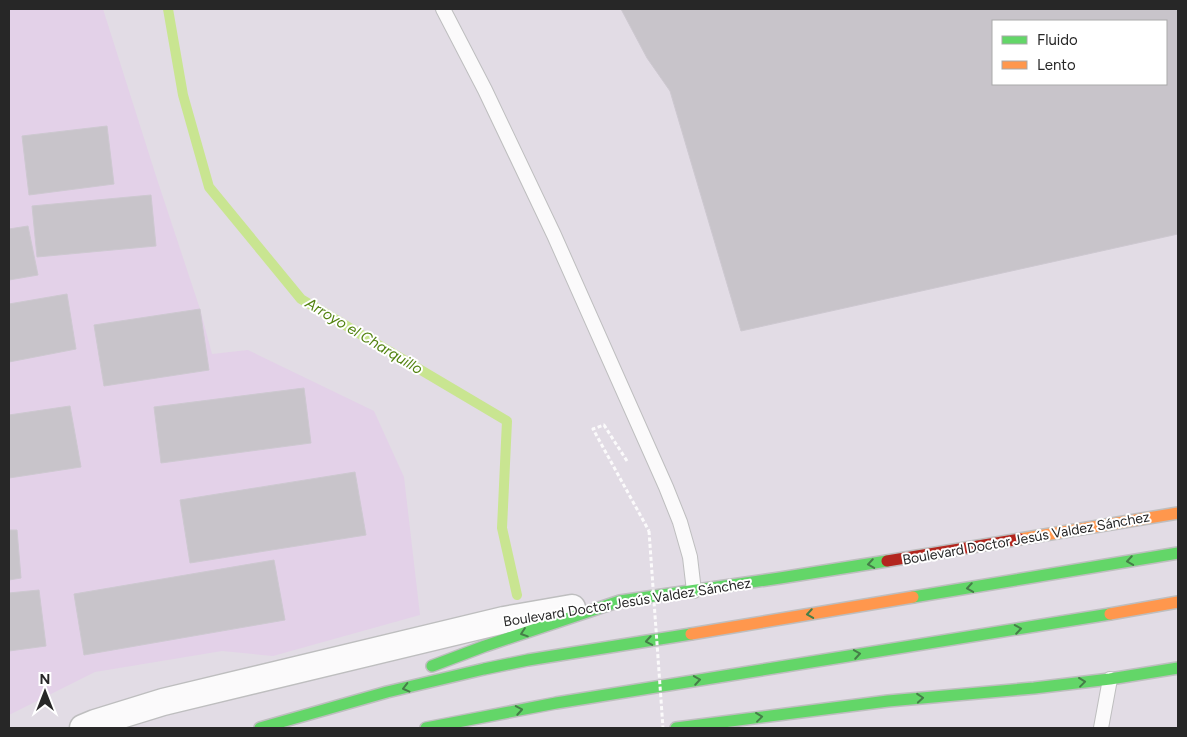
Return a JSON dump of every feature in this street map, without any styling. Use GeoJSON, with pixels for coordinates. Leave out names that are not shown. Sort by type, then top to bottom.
{"type":"FeatureCollection","features":[{"type":"Feature","properties":{"kind":"main road","name":"Boulevard Doctor Jesús Valdez Sánchez"},"geometry":{"type":"LineString","coordinates":[[620,601],[892,561],[1178,512]]}},
{"type":"Feature","properties":{"kind":"main road"},"geometry":{"type":"LineString","coordinates":[[260,728],[328,707],[518,662],[1178,553]]}},
{"type":"Feature","properties":{"kind":"main road"},"geometry":{"type":"LineString","coordinates":[[421,670],[620,601]]}},
{"type":"Feature","properties":{"kind":"main road"},"geometry":{"type":"LineString","coordinates":[[426,728],[471,718],[594,697],[1178,602]]}},
{"type":"Feature","properties":{"kind":"main road"},"geometry":{"type":"LineString","coordinates":[[686,727],[888,701],[1110,679],[1178,668]]}},
{"type":"Feature","properties":{"kind":"main road"},"geometry":{"type":"LineString","coordinates":[[328,707],[402,677]]}},
{"type":"Feature","properties":{"kind":"street","name":"Boulevard Doctor Jesús Valdez Sánchez"},"geometry":{"type":"LineString","coordinates":[[83,728],[163,702],[504,620],[620,601]]}},
{"type":"Feature","properties":{"kind":"lane"},"geometry":{"type":"LineString","coordinates":[[443,9],[554,235],[666,487],[690,557],[694,591]]}},
{"type":"Feature","properties":{"kind":"lane"},"geometry":{"type":"LineString","coordinates":[[1101,728],[1110,679]]}},
{"type":"Feature","properties":{"kind":"path"},"geometry":{"type":"LineString","coordinates":[[630,466],[604,425],[593,430],[650,530],[663,728]]}},
{"type":"Feature","properties":{"kind":"shaded area"},"geometry":{"type":"Polygon","coordinates":[[[9,9],[103,9],[200,309],[212,354],[248,350],[374,411],[404,477],[420,615],[273,656],[222,651],[95,672],[9,715],[9,9]]]}},
{"type":"Feature","properties":{"kind":"building"},"geometry":{"type":"Polygon","coordinates":[[[621,9],[1178,9],[1178,234],[741,331],[670,91],[647,58],[621,9]]]}},
{"type":"Feature","properties":{"kind":"building"},"geometry":{"type":"Polygon","coordinates":[[[107,126],[114,184],[29,195],[22,136],[107,126]]]}},
{"type":"Feature","properties":{"kind":"building"},"geometry":{"type":"Polygon","coordinates":[[[151,195],[156,246],[37,257],[32,206],[151,195]]]}},
{"type":"Feature","properties":{"kind":"building"},"geometry":{"type":"Polygon","coordinates":[[[28,226],[38,275],[9,280],[9,229],[28,226]]]}},
{"type":"Feature","properties":{"kind":"building"},"geometry":{"type":"Polygon","coordinates":[[[67,294],[76,349],[9,362],[9,304],[67,294]]]}},
{"type":"Feature","properties":{"kind":"building"},"geometry":{"type":"Polygon","coordinates":[[[200,309],[209,370],[104,386],[94,325],[200,309]]]}},
{"type":"Feature","properties":{"kind":"building"},"geometry":{"type":"Polygon","coordinates":[[[304,388],[311,443],[161,463],[154,407],[304,388]]]}},
{"type":"Feature","properties":{"kind":"building"},"geometry":{"type":"Polygon","coordinates":[[[70,406],[81,467],[9,478],[9,415],[70,406]]]}},
{"type":"Feature","properties":{"kind":"building"},"geometry":{"type":"Polygon","coordinates":[[[355,472],[366,535],[190,563],[180,500],[355,472]]]}},
{"type":"Feature","properties":{"kind":"building"},"geometry":{"type":"Polygon","coordinates":[[[9,530],[17,530],[21,578],[9,580],[9,530]]]}},
{"type":"Feature","properties":{"kind":"building"},"geometry":{"type":"Polygon","coordinates":[[[274,560],[285,620],[84,655],[74,594],[274,560]]]}},
{"type":"Feature","properties":{"kind":"building"},"geometry":{"type":"Polygon","coordinates":[[[39,590],[46,646],[9,651],[9,593],[39,590]]]}},
{"type":"Feature","properties":{"kind":"waterway","name":"Arroyo el Charquillo"},"geometry":{"type":"LineString","coordinates":[[168,9],[183,95],[209,187],[301,299],[507,421],[502,528],[517,595]]}},
{"type":"Feature","properties":{"kind":"traffic: fast"},"geometry":{"type":"LineString","coordinates":[[913,597],[1178,553]]}},
{"type":"Feature","properties":{"kind":"traffic: fast"},"geometry":{"type":"LineString","coordinates":[[432,666],[485,646],[620,601],[887,561]]}},
{"type":"Feature","properties":{"kind":"traffic: fast"},"geometry":{"type":"LineString","coordinates":[[426,728],[556,703],[1110,614]]}},
{"type":"Feature","properties":{"kind":"traffic: fast"},"geometry":{"type":"LineString","coordinates":[[260,728],[387,692],[484,669],[528,660],[691,634]]}},
{"type":"Feature","properties":{"kind":"traffic: fast"},"geometry":{"type":"LineString","coordinates":[[676,728],[888,701],[1110,679],[1178,668]]}},
{"type":"Feature","properties":{"kind":"traffic: slow"},"geometry":{"type":"LineString","coordinates":[[1020,539],[1178,513]]}},
{"type":"Feature","properties":{"kind":"traffic: slow"},"geometry":{"type":"LineString","coordinates":[[691,634],[913,597]]}},
{"type":"Feature","properties":{"kind":"traffic: slow"},"geometry":{"type":"LineString","coordinates":[[1110,614],[1178,602]]}},
{"type":"Feature","properties":{"kind":"traffic: jam"},"geometry":{"type":"LineString","coordinates":[[887,561],[1020,539]]}}]}
